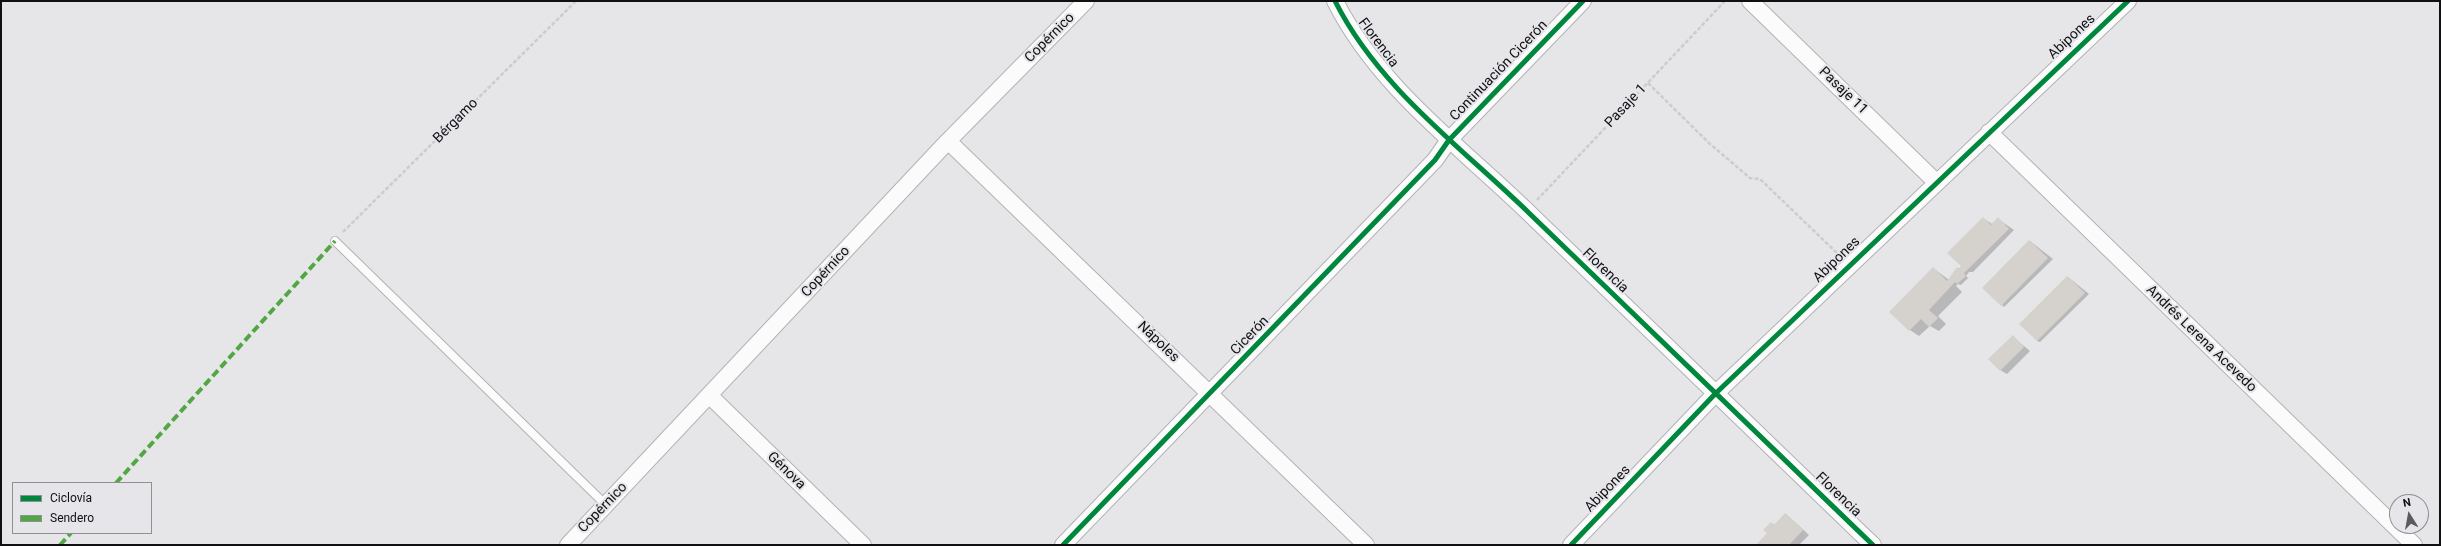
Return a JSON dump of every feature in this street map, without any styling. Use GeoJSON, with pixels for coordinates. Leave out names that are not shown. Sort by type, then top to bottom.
{"type":"FeatureCollection","features":[{"type":"Feature","properties":{"kind":"street","name":"Copérnico"},"geometry":{"type":"LineString","coordinates":[[568,545],[710,396],[948,141],[1086,1]]}},
{"type":"Feature","properties":{"kind":"street","name":"Florencia"},"geometry":{"type":"LineString","coordinates":[[1335,1],[1362,47],[1449,140],[1527,211],[1873,545]]}},
{"type":"Feature","properties":{"kind":"street","name":"Continuación Cicerón"},"geometry":{"type":"LineString","coordinates":[[1449,140],[1583,1]]}},
{"type":"Feature","properties":{"kind":"street","name":"Pasaje 11"},"geometry":{"type":"LineString","coordinates":[[1750,1],[1936,182]]}},
{"type":"Feature","properties":{"kind":"street","name":"Abipones"},"geometry":{"type":"LineString","coordinates":[[1571,545],[1715,394],[1936,182],[2128,1]]}},
{"type":"Feature","properties":{"kind":"street","name":"Andrés Lerena Acevedo"},"geometry":{"type":"LineString","coordinates":[[1989,132],[2414,545]]}},
{"type":"Feature","properties":{"kind":"street","name":"Cicerón"},"geometry":{"type":"LineString","coordinates":[[1063,545],[1435,160],[1449,140]]}},
{"type":"Feature","properties":{"kind":"street","name":"Nápoles"},"geometry":{"type":"LineString","coordinates":[[948,141],[1211,393],[1366,545]]}},
{"type":"Feature","properties":{"kind":"street","name":"Génova"},"geometry":{"type":"LineString","coordinates":[[710,396],[863,545]]}},
{"type":"Feature","properties":{"kind":"lane"},"geometry":{"type":"LineString","coordinates":[[335,241],[606,505]]}},
{"type":"Feature","properties":{"kind":"path"},"geometry":{"type":"LineString","coordinates":[[1648,83],[1709,143],[1750,178],[1760,179],[1849,265]]}},
{"type":"Feature","properties":{"kind":"building"},"geometry":{"type":"Polygon","coordinates":[[[1983,217],[1991,225],[1998,217],[2009,229],[1964,273],[1966,276],[1957,284],[1955,282],[1929,310],[1938,318],[1929,327],[1921,319],[1909,331],[1889,312],[1933,267],[1947,281],[1957,267],[1959,269],[1961,266],[1947,253],[1983,217]]]}},
{"type":"Feature","properties":{"kind":"building"},"geometry":{"type":"Polygon","coordinates":[[[2029,240],[2048,258],[2001,306],[1982,288],[2029,240]]]}},
{"type":"Feature","properties":{"kind":"building"},"geometry":{"type":"Polygon","coordinates":[[[2067,276],[2085,293],[2037,341],[2019,324],[2067,276]]]}},
{"type":"Feature","properties":{"kind":"building"},"geometry":{"type":"Polygon","coordinates":[[[2013,335],[2024,347],[2000,371],[1988,359],[2013,335]]]}},
{"type":"Feature","properties":{"kind":"building"},"geometry":{"type":"Polygon","coordinates":[[[1785,513],[1803,530],[1789,545],[1756,545],[1767,533],[1763,530],[1771,522],[1774,525],[1785,513]]]}},
{"type":"Feature","properties":{"kind":"marked path"},"geometry":{"type":"LineString","coordinates":[[117,482],[335,241]]}},
{"type":"Feature","properties":{"kind":"marked path"},"geometry":{"type":"LineString","coordinates":[[60,545],[70,534]]}},
{"type":"Feature","properties":{"kind":"cycle path"},"geometry":{"type":"LineString","coordinates":[[1335,1],[1353,32],[1374,61],[1397,88],[1449,140],[1503,188],[1873,545]]}},
{"type":"Feature","properties":{"kind":"cycle path"},"geometry":{"type":"LineString","coordinates":[[1063,545],[1435,160],[1449,140],[1583,1]]}},
{"type":"Feature","properties":{"kind":"cycle path"},"geometry":{"type":"LineString","coordinates":[[1571,545],[1715,394],[2128,1]]}}]}
